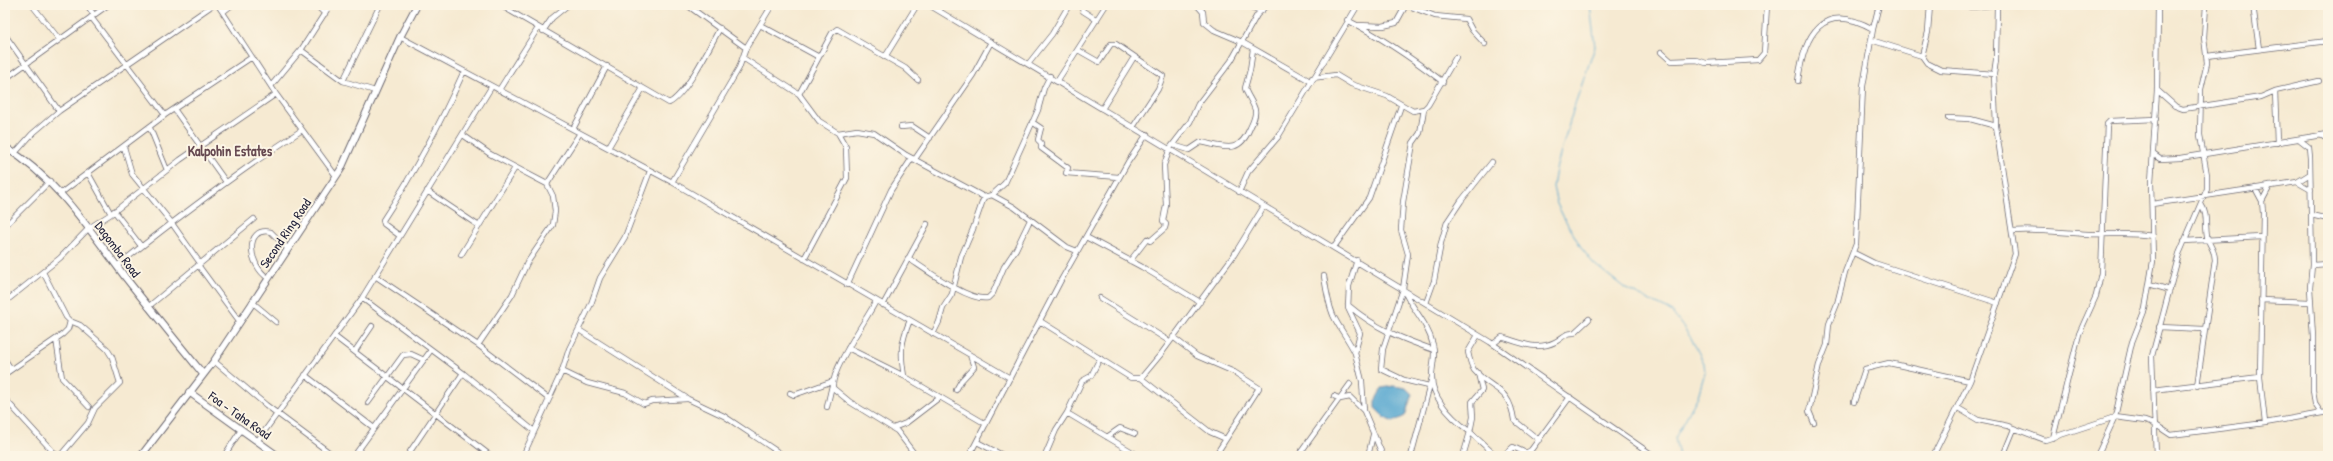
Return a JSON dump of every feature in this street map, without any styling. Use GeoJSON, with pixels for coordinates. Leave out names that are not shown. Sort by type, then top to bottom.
{"type":"FeatureCollection","features":[{"type":"Feature","properties":{"kind":"street"},"geometry":{"type":"LineString","coordinates":[[32,5],[59,39]]}},
{"type":"Feature","properties":{"kind":"street"},"geometry":{"type":"LineString","coordinates":[[87,5],[92,16],[126,65],[165,115]]}},
{"type":"Feature","properties":{"kind":"street"},"geometry":{"type":"LineString","coordinates":[[5,80],[59,39],[108,5]]}},
{"type":"Feature","properties":{"kind":"street"},"geometry":{"type":"LineString","coordinates":[[15,153],[32,134],[59,111],[213,5]]}},
{"type":"Feature","properties":{"kind":"street"},"geometry":{"type":"LineString","coordinates":[[218,5],[276,94],[336,176]]}},
{"type":"Feature","properties":{"kind":"street"},"geometry":{"type":"LineString","coordinates":[[223,12],[232,5]]}},
{"type":"Feature","properties":{"kind":"street"},"geometry":{"type":"LineString","coordinates":[[316,5],[325,14]]}},
{"type":"Feature","properties":{"kind":"street"},"geometry":{"type":"LineString","coordinates":[[271,86],[301,50],[330,5]]}},
{"type":"Feature","properties":{"kind":"street"},"geometry":{"type":"LineString","coordinates":[[343,81],[380,5]]}},
{"type":"Feature","properties":{"kind":"street","name":"Second Ring Road"},"geometry":{"type":"LineString","coordinates":[[141,456],[214,361],[347,159],[375,91],[400,37],[417,5]]}},
{"type":"Feature","properties":{"kind":"street"},"geometry":{"type":"LineString","coordinates":[[500,5],[543,31],[607,66],[666,102],[671,102],[695,71],[720,28]]}},
{"type":"Feature","properties":{"kind":"street"},"geometry":{"type":"LineString","coordinates":[[543,31],[552,18],[568,5]]}},
{"type":"Feature","properties":{"kind":"street"},"geometry":{"type":"LineString","coordinates":[[687,5],[746,48]]}},
{"type":"Feature","properties":{"kind":"street"},"geometry":{"type":"LineString","coordinates":[[672,182],[720,101],[743,58],[746,48],[772,5]]}},
{"type":"Feature","properties":{"kind":"street"},"geometry":{"type":"LineString","coordinates":[[884,57],[917,5]]}},
{"type":"Feature","properties":{"kind":"street"},"geometry":{"type":"LineString","coordinates":[[929,5],[1058,80],[1102,109],[1171,147],[1239,192],[1357,260],[1494,344],[1654,456]]}},
{"type":"Feature","properties":{"kind":"street"},"geometry":{"type":"LineString","coordinates":[[1029,64],[1052,34],[1069,5]]}},
{"type":"Feature","properties":{"kind":"street"},"geometry":{"type":"LineString","coordinates":[[1080,5],[1082,12],[1097,20]]}},
{"type":"Feature","properties":{"kind":"street"},"geometry":{"type":"LineString","coordinates":[[1058,80],[1106,5]]}},
{"type":"Feature","properties":{"kind":"street"},"geometry":{"type":"LineString","coordinates":[[1196,5],[1201,9],[1207,25],[1311,79],[1336,75],[1351,84],[1387,96],[1401,106],[1413,111],[1424,109]]}},
{"type":"Feature","properties":{"kind":"street"},"geometry":{"type":"LineString","coordinates":[[1244,5],[1262,11]]}},
{"type":"Feature","properties":{"kind":"street"},"geometry":{"type":"LineString","coordinates":[[1130,261],[1147,239],[1150,241],[1165,228],[1166,224],[1162,221],[1166,205],[1164,171],[1171,147],[1190,122],[1198,104],[1242,42],[1251,24],[1267,5]]}},
{"type":"Feature","properties":{"kind":"street"},"geometry":{"type":"LineString","coordinates":[[1239,192],[1248,172],[1278,137],[1311,79],[1347,20],[1358,5]]}},
{"type":"Feature","properties":{"kind":"street"},"geometry":{"type":"LineString","coordinates":[[1357,25],[1384,26],[1396,23],[1406,5],[1435,16],[1466,19],[1472,30],[1485,44]]}},
{"type":"Feature","properties":{"kind":"street"},"geometry":{"type":"LineString","coordinates":[[1660,52],[1671,61],[1698,60],[1706,63],[1758,60],[1764,53],[1767,5]]}},
{"type":"Feature","properties":{"kind":"street"},"geometry":{"type":"LineString","coordinates":[[1814,423],[1809,412],[1820,365],[1827,345],[1829,324],[1837,304],[1845,272],[1854,254],[1857,234],[1863,86],[1879,5]]}},
{"type":"Feature","properties":{"kind":"street"},"geometry":{"type":"LineString","coordinates":[[1922,56],[1928,32],[1930,5]]}},
{"type":"Feature","properties":{"kind":"street"},"geometry":{"type":"LineString","coordinates":[[1961,5],[1973,7],[1992,5]]}},
{"type":"Feature","properties":{"kind":"street"},"geometry":{"type":"LineString","coordinates":[[1933,456],[1970,381],[2014,261],[2013,231],[2002,172],[1996,126],[1994,74],[1996,60],[1997,5]]}},
{"type":"Feature","properties":{"kind":"street"},"geometry":{"type":"LineString","coordinates":[[2098,456],[2115,417],[2132,342],[2145,309],[2153,261],[2151,182],[2156,119],[2158,5]]}},
{"type":"Feature","properties":{"kind":"street"},"geometry":{"type":"LineString","coordinates":[[2156,456],[2156,425],[2152,363],[2159,327],[2184,241],[2204,197],[2207,175],[2205,155],[2200,144],[2202,106],[2201,89],[2207,56],[2204,37],[2206,5]]}},
{"type":"Feature","properties":{"kind":"street"},"geometry":{"type":"LineString","coordinates":[[2253,5],[2259,49]]}},
{"type":"Feature","properties":{"kind":"street"},"geometry":{"type":"LineString","coordinates":[[2328,5],[2328,10]]}},
{"type":"Feature","properties":{"kind":"street"},"geometry":{"type":"LineString","coordinates":[[1856,15],[1873,30]]}},
{"type":"Feature","properties":{"kind":"street"},"geometry":{"type":"LineString","coordinates":[[1347,20],[1412,58],[1443,82]]}},
{"type":"Feature","properties":{"kind":"street"},"geometry":{"type":"LineString","coordinates":[[1798,81],[1801,54],[1818,21]]}},
{"type":"Feature","properties":{"kind":"street"},"geometry":{"type":"LineString","coordinates":[[760,25],[819,56]]}},
{"type":"Feature","properties":{"kind":"street"},"geometry":{"type":"LineString","coordinates":[[499,90],[538,28]]}},
{"type":"Feature","properties":{"kind":"street"},"geometry":{"type":"LineString","coordinates":[[799,94],[832,33],[837,30],[905,68],[918,80]]}},
{"type":"Feature","properties":{"kind":"street"},"geometry":{"type":"LineString","coordinates":[[5,35],[59,111]]}},
{"type":"Feature","properties":{"kind":"street"},"geometry":{"type":"LineString","coordinates":[[400,37],[672,182],[847,285],[1010,378]]}},
{"type":"Feature","properties":{"kind":"street"},"geometry":{"type":"LineString","coordinates":[[1871,40],[1922,56],[1927,63],[1941,70],[1994,74]]}},
{"type":"Feature","properties":{"kind":"street"},"geometry":{"type":"LineString","coordinates":[[2207,56],[2328,41]]}},
{"type":"Feature","properties":{"kind":"street"},"geometry":{"type":"LineString","coordinates":[[847,285],[891,190],[974,75],[991,42]]}},
{"type":"Feature","properties":{"kind":"street"},"geometry":{"type":"LineString","coordinates":[[1078,50],[1099,62],[1111,44],[1116,44],[1162,74],[1164,78],[1133,127]]}},
{"type":"Feature","properties":{"kind":"street"},"geometry":{"type":"LineString","coordinates":[[1171,147],[1189,150],[1201,142],[1227,147],[1239,145],[1243,142],[1255,117],[1251,98],[1245,88],[1250,70],[1253,49]]}},
{"type":"Feature","properties":{"kind":"street"},"geometry":{"type":"LineString","coordinates":[[301,50],[343,81],[375,91]]}},
{"type":"Feature","properties":{"kind":"street"},"geometry":{"type":"LineString","coordinates":[[61,193],[150,128],[165,115],[252,57]]}},
{"type":"Feature","properties":{"kind":"street"},"geometry":{"type":"LineString","coordinates":[[1102,109],[1134,57]]}},
{"type":"Feature","properties":{"kind":"street"},"geometry":{"type":"LineString","coordinates":[[1429,386],[1404,380],[1381,369],[1383,348],[1403,289],[1408,254],[1401,230],[1413,143],[1420,133],[1424,109],[1443,82],[1456,57]]}},
{"type":"Feature","properties":{"kind":"street"},"geometry":{"type":"LineString","coordinates":[[743,58],[799,94],[805,105],[813,109],[819,121],[838,133],[846,147],[847,178],[804,259]]}},
{"type":"Feature","properties":{"kind":"street"},"geometry":{"type":"LineString","coordinates":[[573,129],[607,66]]}},
{"type":"Feature","properties":{"kind":"street"},"geometry":{"type":"LineString","coordinates":[[400,236],[384,224],[383,220],[404,189],[450,102],[464,70]]}},
{"type":"Feature","properties":{"kind":"street"},"geometry":{"type":"LineString","coordinates":[[838,133],[868,131],[984,197],[992,195],[1005,183],[1038,110],[1045,83],[1050,76]]}},
{"type":"Feature","properties":{"kind":"street"},"geometry":{"type":"LineString","coordinates":[[2157,90],[2179,108],[2261,97],[2275,91],[2319,81]]}},
{"type":"Feature","properties":{"kind":"street"},"geometry":{"type":"LineString","coordinates":[[258,440],[362,298],[427,191],[463,136],[492,86]]}},
{"type":"Feature","properties":{"kind":"street"},"geometry":{"type":"LineString","coordinates":[[608,148],[643,88]]}},
{"type":"Feature","properties":{"kind":"street"},"geometry":{"type":"LineString","coordinates":[[2275,91],[2277,143]]}},
{"type":"Feature","properties":{"kind":"street"},"geometry":{"type":"LineString","coordinates":[[5,302],[73,246],[88,228],[112,213],[200,146],[276,94]]}},
{"type":"Feature","properties":{"kind":"street"},"geometry":{"type":"LineString","coordinates":[[1334,247],[1369,198],[1401,106]]}},
{"type":"Feature","properties":{"kind":"street"},"geometry":{"type":"LineString","coordinates":[[174,109],[226,182]]}},
{"type":"Feature","properties":{"kind":"street"},"geometry":{"type":"LineString","coordinates":[[1948,118],[1970,119],[1996,126]]}},
{"type":"Feature","properties":{"kind":"street"},"geometry":{"type":"LineString","coordinates":[[2053,438],[2079,334],[2096,296],[2101,273],[2107,124],[2110,121],[2128,119],[2156,119]]}},
{"type":"Feature","properties":{"kind":"street"},"geometry":{"type":"LineString","coordinates":[[1032,122],[1041,128],[1038,140],[1041,143],[1041,148],[1068,168],[1066,172],[1119,177]]}},
{"type":"Feature","properties":{"kind":"street"},"geometry":{"type":"LineString","coordinates":[[901,127],[912,126],[930,138]]}},
{"type":"Feature","properties":{"kind":"street"},"geometry":{"type":"LineString","coordinates":[[150,128],[168,170]]}},
{"type":"Feature","properties":{"kind":"street"},"geometry":{"type":"LineString","coordinates":[[117,266],[171,222],[302,130]]}},
{"type":"Feature","properties":{"kind":"street"},"geometry":{"type":"LineString","coordinates":[[547,184],[580,133]]}},
{"type":"Feature","properties":{"kind":"street"},"geometry":{"type":"LineString","coordinates":[[968,456],[977,442],[1040,321],[1119,177],[1147,134]]}},
{"type":"Feature","properties":{"kind":"street"},"geometry":{"type":"LineString","coordinates":[[2153,154],[2160,159],[2205,155],[2300,140],[2328,134]]}},
{"type":"Feature","properties":{"kind":"street"},"geometry":{"type":"LineString","coordinates":[[2320,135],[2328,139]]}},
{"type":"Feature","properties":{"kind":"street"},"geometry":{"type":"LineString","coordinates":[[463,136],[515,168],[547,184],[553,196],[555,210],[553,225],[530,258],[512,295],[478,345]]}},
{"type":"Feature","properties":{"kind":"street"},"geometry":{"type":"LineString","coordinates":[[2300,140],[2309,147],[2312,265],[2310,302],[2313,396],[2321,413]]}},
{"type":"Feature","properties":{"kind":"street","name":"Dagomba Road"},"geometry":{"type":"LineString","coordinates":[[5,147],[31,164],[61,193],[148,307],[203,374]]}},
{"type":"Feature","properties":{"kind":"street"},"geometry":{"type":"LineString","coordinates":[[124,147],[130,169],[143,189],[171,222],[240,322]]}},
{"type":"Feature","properties":{"kind":"street"},"geometry":{"type":"LineString","coordinates":[[1426,303],[1434,281],[1441,243],[1447,222],[1461,201],[1492,162]]}},
{"type":"Feature","properties":{"kind":"street"},"geometry":{"type":"LineString","coordinates":[[461,255],[515,168]]}},
{"type":"Feature","properties":{"kind":"street"},"geometry":{"type":"LineString","coordinates":[[523,456],[562,371],[569,349],[579,330],[600,278],[625,237],[650,171]]}},
{"type":"Feature","properties":{"kind":"street"},"geometry":{"type":"LineString","coordinates":[[88,173],[112,213],[141,246]]}},
{"type":"Feature","properties":{"kind":"street"},"geometry":{"type":"LineString","coordinates":[[2152,204],[2297,182],[2310,174]]}},
{"type":"Feature","properties":{"kind":"street"},"geometry":{"type":"LineString","coordinates":[[5,226],[50,181]]}},
{"type":"Feature","properties":{"kind":"street"},"geometry":{"type":"LineString","coordinates":[[2297,182],[2310,190]]}},
{"type":"Feature","properties":{"kind":"street"},"geometry":{"type":"LineString","coordinates":[[2266,423],[2260,377],[2262,201],[2270,186]]}},
{"type":"Feature","properties":{"kind":"street"},"geometry":{"type":"LineString","coordinates":[[2255,188],[2262,201]]}},
{"type":"Feature","properties":{"kind":"street"},"geometry":{"type":"LineString","coordinates":[[427,191],[479,226]]}},
{"type":"Feature","properties":{"kind":"street"},"geometry":{"type":"LineString","coordinates":[[992,195],[1014,206],[1030,220],[1067,247],[1078,251]]}},
{"type":"Feature","properties":{"kind":"street"},"geometry":{"type":"LineString","coordinates":[[933,334],[953,286],[961,257],[984,197]]}},
{"type":"Feature","properties":{"kind":"street"},"geometry":{"type":"LineString","coordinates":[[2197,386],[2215,260],[2214,250],[2208,240],[2207,215],[2201,204]]}},
{"type":"Feature","properties":{"kind":"street"},"geometry":{"type":"LineString","coordinates":[[1141,378],[1161,354],[1234,256],[1264,206]]}},
{"type":"Feature","properties":{"kind":"street"},"geometry":{"type":"LineString","coordinates":[[2311,215],[2328,219]]}},
{"type":"Feature","properties":{"kind":"street"},"geometry":{"type":"LineString","coordinates":[[148,307],[254,219]]}},
{"type":"Feature","properties":{"kind":"street"},"geometry":{"type":"LineString","coordinates":[[908,258],[953,286],[982,299],[991,296],[1004,266],[1016,249],[1030,220]]}},
{"type":"Feature","properties":{"kind":"street"},"geometry":{"type":"LineString","coordinates":[[883,305],[927,224]]}},
{"type":"Feature","properties":{"kind":"street"},"geometry":{"type":"LineString","coordinates":[[268,278],[256,268],[252,257],[252,245],[256,235],[264,231],[272,232],[288,249]]}},
{"type":"Feature","properties":{"kind":"street"},"geometry":{"type":"LineString","coordinates":[[2013,231],[2102,234],[2131,233],[2153,236]]}},
{"type":"Feature","properties":{"kind":"street"},"geometry":{"type":"LineString","coordinates":[[1086,237],[1200,302]]}},
{"type":"Feature","properties":{"kind":"street"},"geometry":{"type":"LineString","coordinates":[[2184,241],[2262,237]]}},
{"type":"Feature","properties":{"kind":"street"},"geometry":{"type":"LineString","coordinates":[[1854,254],[1874,263],[1998,303]]}},
{"type":"Feature","properties":{"kind":"street"},"geometry":{"type":"LineString","coordinates":[[1355,353],[1360,333],[1348,305],[1349,286],[1357,260]]}},
{"type":"Feature","properties":{"kind":"street"},"geometry":{"type":"LineString","coordinates":[[2312,265],[2328,264]]}},
{"type":"Feature","properties":{"kind":"street"},"geometry":{"type":"LineString","coordinates":[[5,399],[59,456],[88,423],[95,408],[120,383],[112,356],[107,349],[80,325],[70,321],[43,272]]}},
{"type":"Feature","properties":{"kind":"street"},"geometry":{"type":"LineString","coordinates":[[375,276],[478,345],[549,399]]}},
{"type":"Feature","properties":{"kind":"street"},"geometry":{"type":"LineString","coordinates":[[1324,276],[1327,299],[1334,316],[1349,338],[1355,353],[1362,381],[1364,411],[1383,456]]}},
{"type":"Feature","properties":{"kind":"street"},"geometry":{"type":"LineString","coordinates":[[2149,284],[2170,290]]}},
{"type":"Feature","properties":{"kind":"street"},"geometry":{"type":"LineString","coordinates":[[1403,289],[1410,305],[1424,321],[1434,350],[1432,377],[1411,456]]}},
{"type":"Feature","properties":{"kind":"street"},"geometry":{"type":"LineString","coordinates":[[362,298],[463,372],[534,431]]}},
{"type":"Feature","properties":{"kind":"street"},"geometry":{"type":"LineString","coordinates":[[1100,298],[1171,339],[1197,356],[1234,372],[1259,388],[1216,456]]}},
{"type":"Feature","properties":{"kind":"street"},"geometry":{"type":"LineString","coordinates":[[2261,300],[2310,302]]}},
{"type":"Feature","properties":{"kind":"street"},"geometry":{"type":"LineString","coordinates":[[827,407],[833,382],[848,348],[876,301]]}},
{"type":"Feature","properties":{"kind":"street"},"geometry":{"type":"LineString","coordinates":[[252,302],[276,322]]}},
{"type":"Feature","properties":{"kind":"street"},"geometry":{"type":"LineString","coordinates":[[1348,305],[1370,323],[1389,334],[1434,350]]}},
{"type":"Feature","properties":{"kind":"street"},"geometry":{"type":"LineString","coordinates":[[1494,344],[1502,337],[1536,347],[1554,343],[1565,333],[1574,333],[1588,319]]}},
{"type":"Feature","properties":{"kind":"street"},"geometry":{"type":"LineString","coordinates":[[904,376],[900,354],[903,338],[910,320]]}},
{"type":"Feature","properties":{"kind":"street"},"geometry":{"type":"LineString","coordinates":[[5,374],[56,339],[68,329],[70,321]]}},
{"type":"Feature","properties":{"kind":"street"},"geometry":{"type":"LineString","coordinates":[[1040,321],[1131,378],[1141,378],[1210,432],[1226,439]]}},
{"type":"Feature","properties":{"kind":"street"},"geometry":{"type":"LineString","coordinates":[[355,351],[372,326]]}},
{"type":"Feature","properties":{"kind":"street"},"geometry":{"type":"LineString","coordinates":[[2159,327],[2204,329]]}},
{"type":"Feature","properties":{"kind":"street"},"geometry":{"type":"LineString","coordinates":[[579,330],[688,398],[724,416],[784,456]]}},
{"type":"Feature","properties":{"kind":"street"},"geometry":{"type":"LineString","coordinates":[[1478,335],[1468,352],[1473,369],[1505,394],[1512,410],[1514,420],[1540,440]]}},
{"type":"Feature","properties":{"kind":"street"},"geometry":{"type":"LineString","coordinates":[[334,336],[491,456]]}},
{"type":"Feature","properties":{"kind":"street"},"geometry":{"type":"LineString","coordinates":[[56,339],[62,378],[89,407]]}},
{"type":"Feature","properties":{"kind":"street"},"geometry":{"type":"LineString","coordinates":[[848,348],[904,376],[986,424]]}},
{"type":"Feature","properties":{"kind":"street"},"geometry":{"type":"LineString","coordinates":[[354,456],[431,350]]}},
{"type":"Feature","properties":{"kind":"street"},"geometry":{"type":"LineString","coordinates":[[368,403],[387,376],[407,354],[424,360]]}},
{"type":"Feature","properties":{"kind":"street"},"geometry":{"type":"LineString","coordinates":[[956,390],[961,380],[974,367],[970,355]]}},
{"type":"Feature","properties":{"kind":"street"},"geometry":{"type":"LineString","coordinates":[[1044,456],[1082,381],[1091,376],[1100,358]]}},
{"type":"Feature","properties":{"kind":"street"},"geometry":{"type":"LineString","coordinates":[[5,360],[11,369]]}},
{"type":"Feature","properties":{"kind":"street"},"geometry":{"type":"LineString","coordinates":[[214,361],[230,377],[334,456]]}},
{"type":"Feature","properties":{"kind":"street"},"geometry":{"type":"LineString","coordinates":[[1854,402],[1866,369],[1889,363],[1970,381]]}},
{"type":"Feature","properties":{"kind":"street"},"geometry":{"type":"LineString","coordinates":[[562,371],[587,383],[625,393],[644,404],[652,401],[688,398]]}},
{"type":"Feature","properties":{"kind":"street"},"geometry":{"type":"LineString","coordinates":[[409,455],[463,372]]}},
{"type":"Feature","properties":{"kind":"street"},"geometry":{"type":"LineString","coordinates":[[1463,456],[1473,417],[1472,402],[1482,390],[1478,373]]}},
{"type":"Feature","properties":{"kind":"street"},"geometry":{"type":"LineString","coordinates":[[305,375],[374,428]]}},
{"type":"Feature","properties":{"kind":"street"},"geometry":{"type":"LineString","coordinates":[[1432,377],[1438,398],[1454,420],[1470,432],[1496,456]]}},
{"type":"Feature","properties":{"kind":"street"},"geometry":{"type":"LineString","coordinates":[[2153,390],[2197,386],[2260,377]]}},
{"type":"Feature","properties":{"kind":"street"},"geometry":{"type":"LineString","coordinates":[[790,393],[794,395],[833,382]]}},
{"type":"Feature","properties":{"kind":"street"},"geometry":{"type":"LineString","coordinates":[[833,382],[834,391],[893,428],[901,435],[916,456]]}},
{"type":"Feature","properties":{"kind":"street"},"geometry":{"type":"LineString","coordinates":[[1298,456],[1350,384]]}},
{"type":"Feature","properties":{"kind":"street","name":"Foa - Taha Road"},"geometry":{"type":"LineString","coordinates":[[189,392],[241,430],[258,440],[278,456]]}},
{"type":"Feature","properties":{"kind":"street"},"geometry":{"type":"LineString","coordinates":[[1334,396],[1340,399],[1350,397],[1364,411]]}},
{"type":"Feature","properties":{"kind":"street"},"geometry":{"type":"LineString","coordinates":[[893,428],[906,423],[940,397]]}},
{"type":"Feature","properties":{"kind":"street"},"geometry":{"type":"LineString","coordinates":[[1503,456],[1513,447],[1526,453],[1531,450],[1540,440],[1570,397]]}},
{"type":"Feature","properties":{"kind":"street"},"geometry":{"type":"LineString","coordinates":[[1958,408],[1978,420],[2014,429],[2040,439],[2048,440],[2115,417],[2140,420],[2156,425],[2170,435],[2266,423],[2328,412]]}},
{"type":"Feature","properties":{"kind":"street"},"geometry":{"type":"LineString","coordinates":[[1066,413],[1139,456]]}},
{"type":"Feature","properties":{"kind":"street"},"geometry":{"type":"LineString","coordinates":[[1107,437],[1120,428],[1134,434]]}},
{"type":"Feature","properties":{"kind":"street"},"geometry":{"type":"LineString","coordinates":[[2003,456],[2014,429]]}},
{"type":"Feature","properties":{"kind":"street"},"geometry":{"type":"LineString","coordinates":[[224,456],[241,430]]}},
{"type":"Feature","properties":{"kind":"street"},"geometry":{"type":"LineString","coordinates":[[1368,456],[1373,435]]}},
{"type":"Feature","properties":{"kind":"street"},"geometry":{"type":"LineString","coordinates":[[977,442],[1004,456]]}},
{"type":"Feature","properties":{"kind":"street"},"geometry":{"type":"LineString","coordinates":[[1125,456],[1127,449]]}},
{"type":"Feature","properties":{"kind":"water"},"geometry":{"type":"Polygon","coordinates":[[[1393,386],[1406,388],[1412,394],[1405,416],[1393,422],[1385,418],[1375,408],[1375,401],[1382,388],[1393,386]]]}},
{"type":"Feature","properties":{"kind":"waterway"},"geometry":{"type":"LineString","coordinates":[[1590,5],[1595,47],[1575,104],[1556,169],[1553,187],[1557,204],[1563,216],[1582,249],[1594,264],[1626,289],[1671,311],[1691,338],[1704,363],[1705,372],[1698,396],[1675,438],[1679,456]]}},
{"type":"Feature","properties":{"kind":"district","name":"Kalpohin Estates"},"geometry":{"type":"Point","coordinates":[230,150]}}]}
